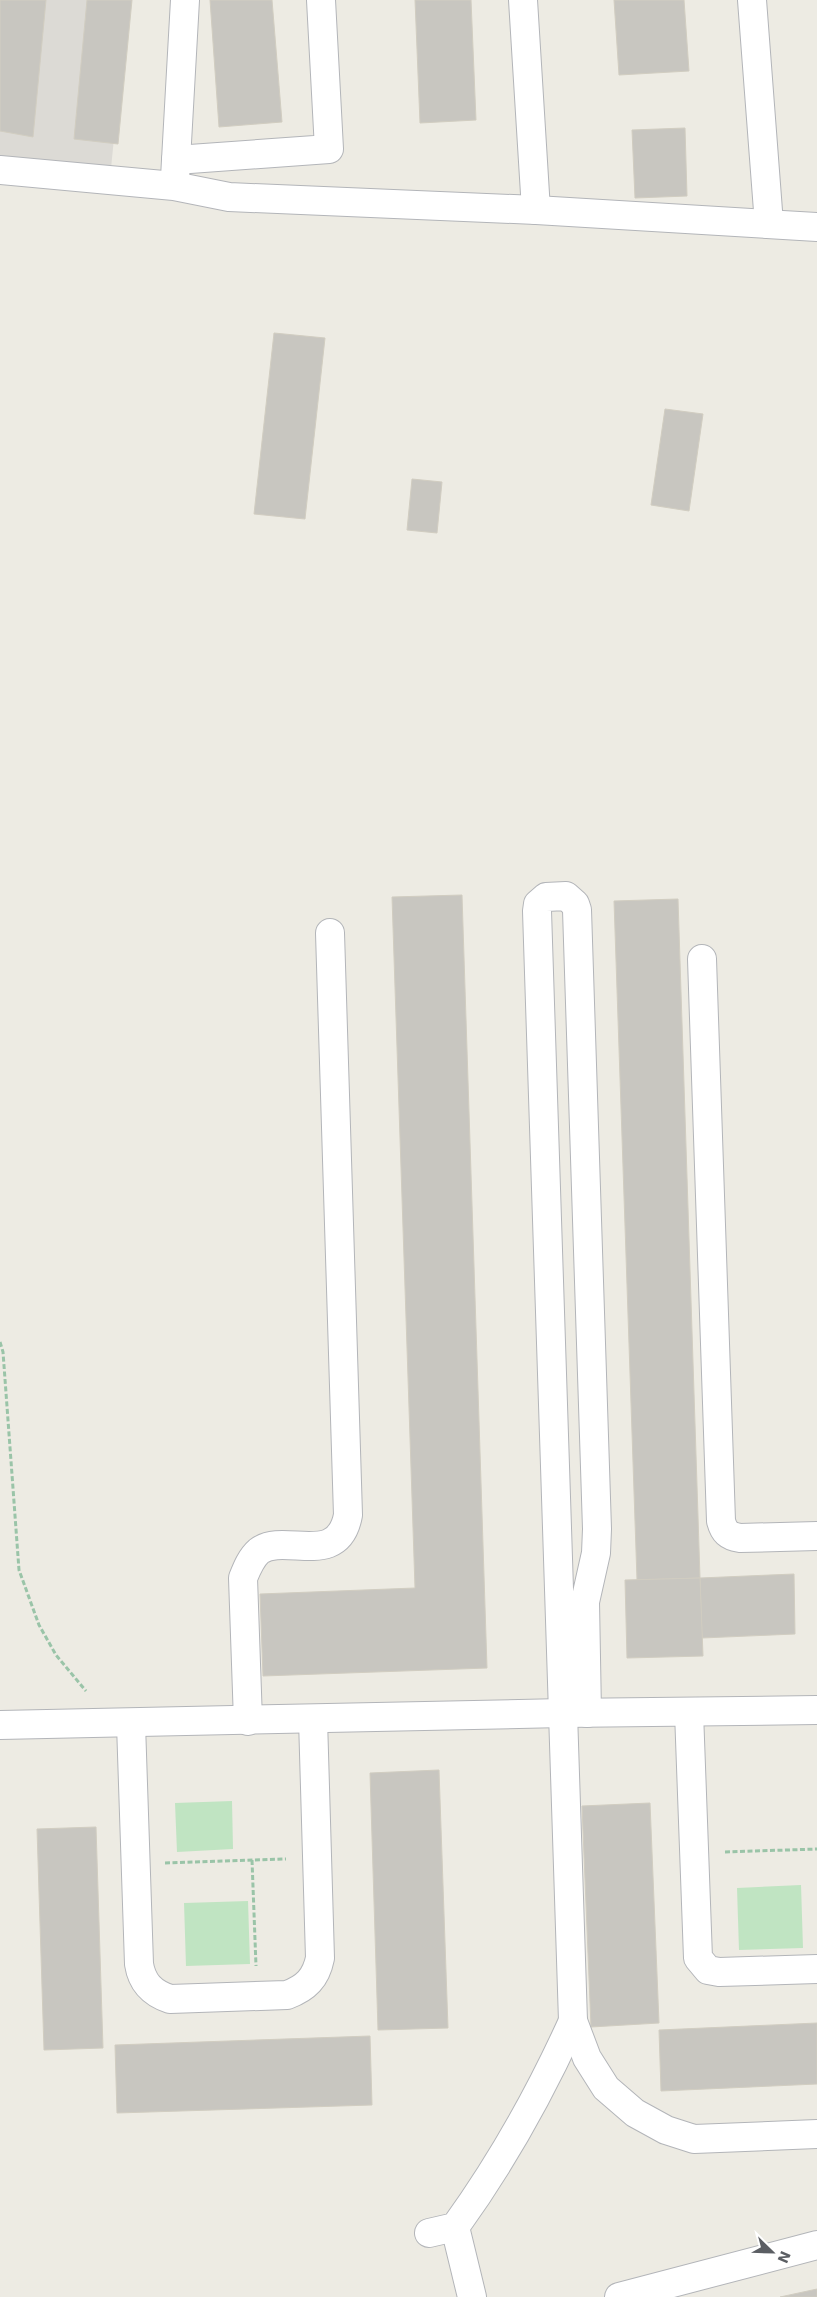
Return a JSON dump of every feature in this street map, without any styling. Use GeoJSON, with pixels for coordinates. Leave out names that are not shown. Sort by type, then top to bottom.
{"type":"FeatureCollection","features":[{"type":"Feature","properties":{"kind":"street"},"geometry":{"type":"LineString","coordinates":[[175,173],[185,0]]}},
{"type":"Feature","properties":{"kind":"street"},"geometry":{"type":"LineString","coordinates":[[0,170],[175,173],[329,149],[321,0]]}},
{"type":"Feature","properties":{"kind":"street"},"geometry":{"type":"LineString","coordinates":[[523,0],[536,210]]}},
{"type":"Feature","properties":{"kind":"street"},"geometry":{"type":"LineString","coordinates":[[752,0],[769,224]]}},
{"type":"Feature","properties":{"kind":"street"},"geometry":{"type":"LineString","coordinates":[[175,173],[229,197],[536,210],[817,227]]}},
{"type":"Feature","properties":{"kind":"street"},"geometry":{"type":"LineString","coordinates":[[575,1713],[585,1602],[595,1559],[597,1529],[577,910],[575,904],[566,896],[546,897],[538,904],[537,911],[575,1713],[573,2021],[587,2058],[606,2088],[635,2113],[666,2130],[694,2139],[817,2134]]}},
{"type":"Feature","properties":{"kind":"street"},"geometry":{"type":"LineString","coordinates":[[248,1721],[243,1578],[251,1560],[261,1550],[270,1547],[325,1545],[342,1534],[348,1515],[330,933]]}},
{"type":"Feature","properties":{"kind":"street"},"geometry":{"type":"LineString","coordinates":[[702,959],[721,1521],[724,1531],[730,1536],[740,1538],[817,1536]]}},
{"type":"Feature","properties":{"kind":"street"},"geometry":{"type":"LineString","coordinates":[[0,1725],[817,1710]]}},
{"type":"Feature","properties":{"kind":"street"},"geometry":{"type":"LineString","coordinates":[[689,1712],[698,1958],[708,1970],[719,1972],[817,1969]]}},
{"type":"Feature","properties":{"kind":"street"},"geometry":{"type":"LineString","coordinates":[[123,1724],[136,1864],[140,1973],[149,1988],[159,1995],[170,1999],[288,1995],[298,1991],[312,1980],[318,1969],[320,1958],[312,1720]]}},
{"type":"Feature","properties":{"kind":"street"},"geometry":{"type":"LineString","coordinates":[[429,2233],[455,2227],[509,2148],[533,2106],[573,2021]]}},
{"type":"Feature","properties":{"kind":"street"},"geometry":{"type":"LineString","coordinates":[[455,2227],[472,2297]]}},
{"type":"Feature","properties":{"kind":"street"},"geometry":{"type":"LineString","coordinates":[[619,2297],[817,2244]]}},
{"type":"Feature","properties":{"kind":"path"},"geometry":{"type":"LineString","coordinates":[[0,1342],[3,1352],[21,1578],[39,1625],[56,1655],[123,1724]]}},
{"type":"Feature","properties":{"kind":"path"},"geometry":{"type":"LineString","coordinates":[[694,1854],[817,1849]]}},
{"type":"Feature","properties":{"kind":"path"},"geometry":{"type":"LineString","coordinates":[[136,1864],[317,1858]]}},
{"type":"Feature","properties":{"kind":"path"},"geometry":{"type":"LineString","coordinates":[[252,1860],[257,1996]]}},
{"type":"Feature","properties":{"kind":"shaded area"},"geometry":{"type":"Polygon","coordinates":[[[0,0],[128,0],[111,168],[0,157],[0,0]]]}},
{"type":"Feature","properties":{"kind":"green space"},"geometry":{"type":"Polygon","coordinates":[[[232,1801],[233,1849],[177,1852],[175,1803],[232,1801]]]}},
{"type":"Feature","properties":{"kind":"green space"},"geometry":{"type":"Polygon","coordinates":[[[801,1885],[803,1948],[739,1950],[737,1888],[801,1885]]]}},
{"type":"Feature","properties":{"kind":"green space"},"geometry":{"type":"Polygon","coordinates":[[[248,1901],[250,1964],[186,1966],[184,1903],[248,1901]]]}},
{"type":"Feature","properties":{"kind":"building"},"geometry":{"type":"Polygon","coordinates":[[[0,0],[46,0],[33,137],[0,131],[0,0]]]}},
{"type":"Feature","properties":{"kind":"building"},"geometry":{"type":"Polygon","coordinates":[[[87,0],[132,0],[118,144],[74,139],[87,0]]]}},
{"type":"Feature","properties":{"kind":"building"},"geometry":{"type":"Polygon","coordinates":[[[210,0],[272,0],[282,122],[219,127],[210,0]]]}},
{"type":"Feature","properties":{"kind":"building"},"geometry":{"type":"Polygon","coordinates":[[[415,0],[471,0],[476,120],[420,123],[415,0]]]}},
{"type":"Feature","properties":{"kind":"building"},"geometry":{"type":"Polygon","coordinates":[[[614,0],[684,0],[689,71],[619,75],[614,0]]]}},
{"type":"Feature","properties":{"kind":"building"},"geometry":{"type":"Polygon","coordinates":[[[685,128],[687,196],[635,198],[632,130],[685,128]]]}},
{"type":"Feature","properties":{"kind":"building"},"geometry":{"type":"Polygon","coordinates":[[[274,333],[325,338],[305,519],[254,514],[274,333]]]}},
{"type":"Feature","properties":{"kind":"building"},"geometry":{"type":"Polygon","coordinates":[[[665,409],[703,414],[689,511],[651,505],[665,409]]]}},
{"type":"Feature","properties":{"kind":"building"},"geometry":{"type":"Polygon","coordinates":[[[412,479],[442,482],[437,533],[407,530],[412,479]]]}},
{"type":"Feature","properties":{"kind":"building"},"geometry":{"type":"Polygon","coordinates":[[[462,895],[487,1668],[263,1676],[260,1594],[415,1588],[392,897],[462,895]]]}},
{"type":"Feature","properties":{"kind":"building"},"geometry":{"type":"Polygon","coordinates":[[[678,899],[700,1578],[637,1580],[614,901],[678,899]]]}},
{"type":"Feature","properties":{"kind":"building"},"geometry":{"type":"Polygon","coordinates":[[[794,1574],[795,1634],[702,1638],[700,1578],[794,1574]]]}},
{"type":"Feature","properties":{"kind":"building"},"geometry":{"type":"Polygon","coordinates":[[[700,1578],[703,1656],[627,1658],[625,1580],[700,1578]]]}},
{"type":"Feature","properties":{"kind":"building"},"geometry":{"type":"Polygon","coordinates":[[[439,1770],[448,2028],[378,2030],[370,1773],[439,1770]]]}},
{"type":"Feature","properties":{"kind":"building"},"geometry":{"type":"Polygon","coordinates":[[[650,1803],[659,2023],[591,2027],[582,1806],[650,1803]]]}},
{"type":"Feature","properties":{"kind":"building"},"geometry":{"type":"Polygon","coordinates":[[[96,1827],[103,2048],[44,2050],[37,1829],[96,1827]]]}},
{"type":"Feature","properties":{"kind":"building"},"geometry":{"type":"Polygon","coordinates":[[[817,2023],[817,2084],[661,2091],[659,2030],[817,2023]]]}},
{"type":"Feature","properties":{"kind":"building"},"geometry":{"type":"Polygon","coordinates":[[[370,2036],[372,2105],[117,2113],[115,2045],[370,2036]]]}},
{"type":"Feature","properties":{"kind":"building"},"geometry":{"type":"Polygon","coordinates":[[[817,2289],[817,2297],[780,2297],[817,2289]]]}}]}
